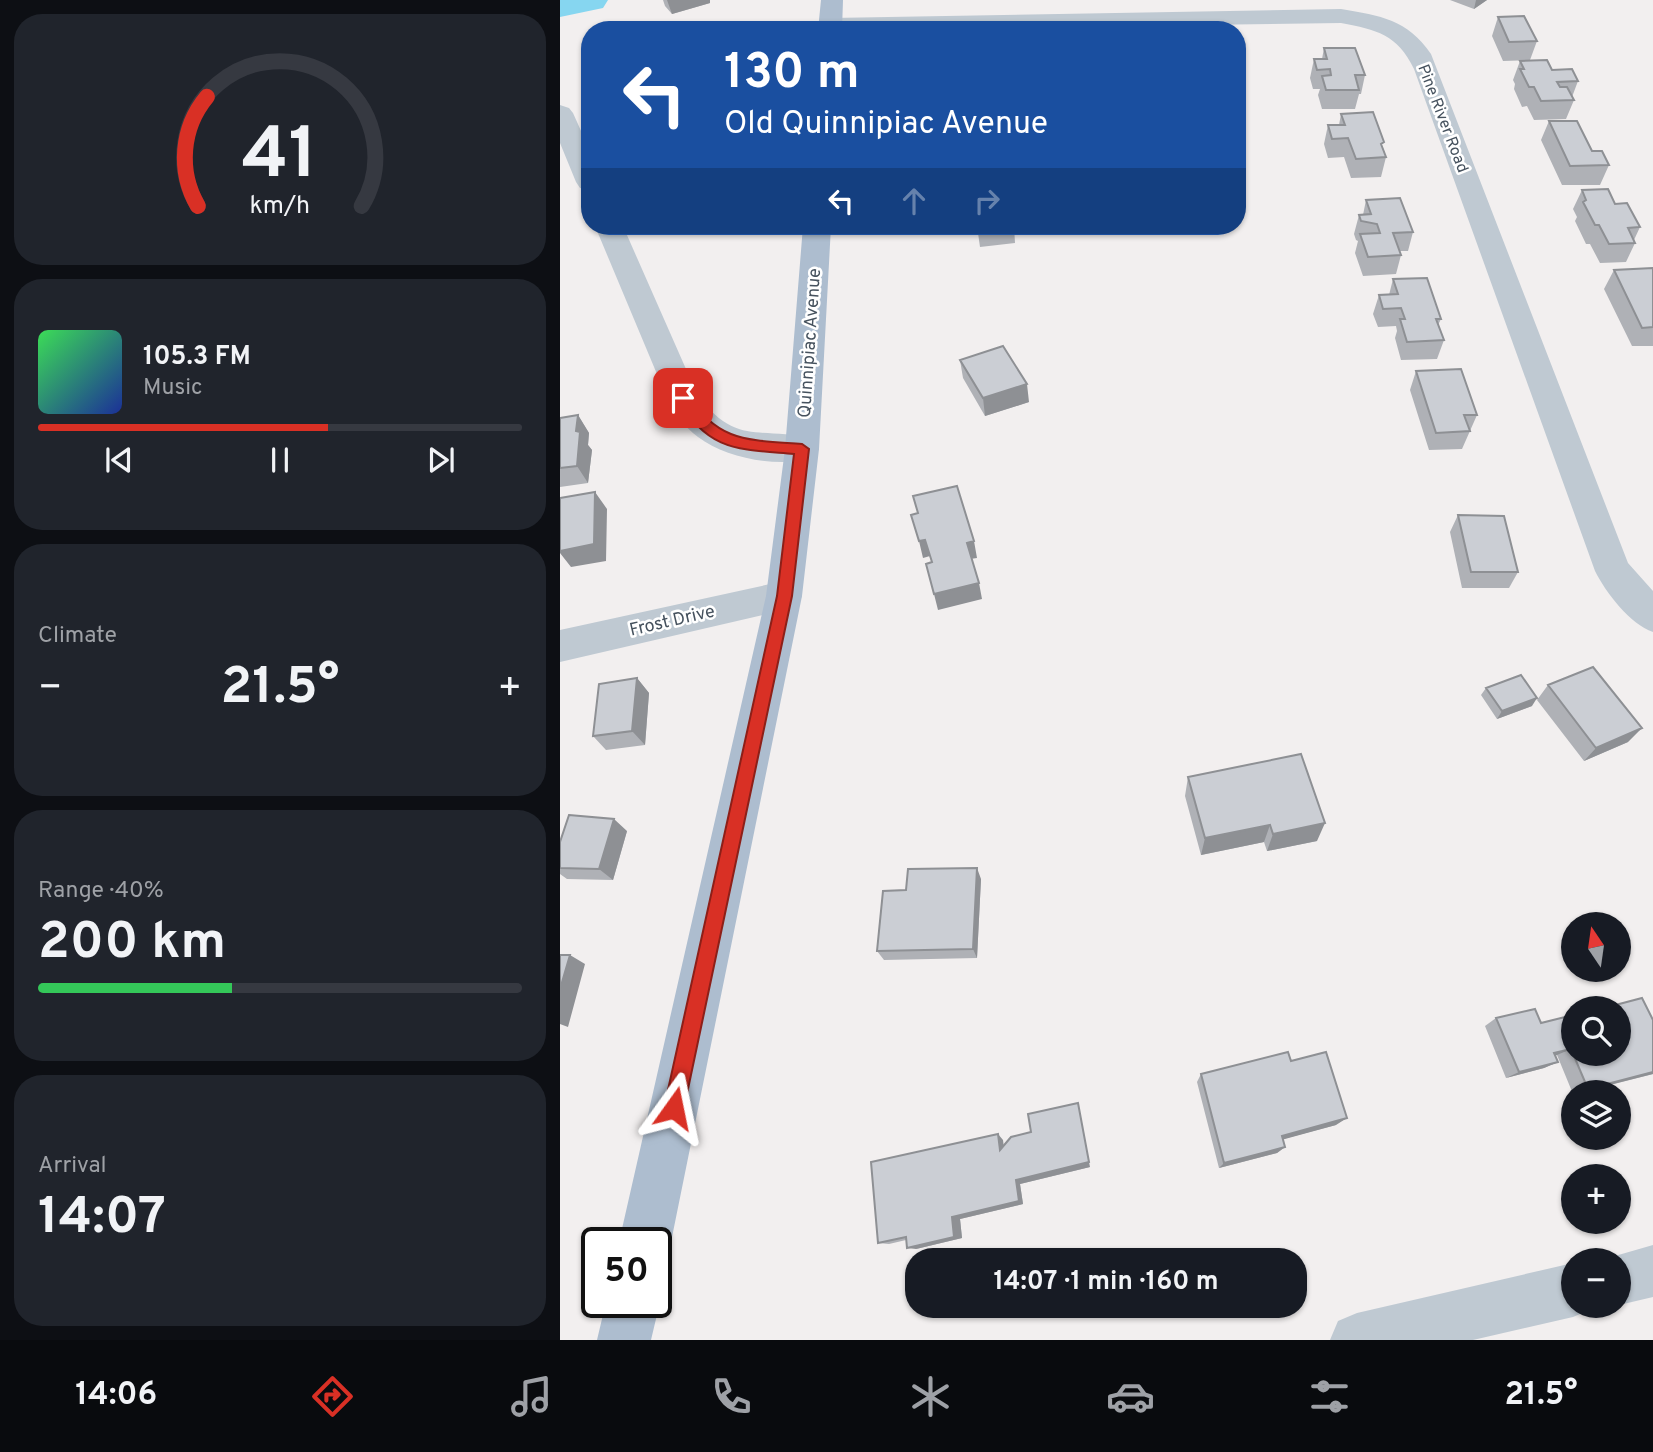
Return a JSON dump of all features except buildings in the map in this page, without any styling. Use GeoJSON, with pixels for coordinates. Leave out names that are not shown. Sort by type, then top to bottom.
{"type":"FeatureCollection","features":[{"type":"Feature","properties":{"kind":"main road","name":"Quinnipiac Avenue"},"geometry":{"type":"LineString","coordinates":[[648,1227],[784,596],[802,449],[816,235]]}},
{"type":"Feature","properties":{"kind":"main road"},"geometry":{"type":"LineString","coordinates":[[624,1340],[629,1318]]}},
{"type":"Feature","properties":{"kind":"street","name":"Pine River Road"},"geometry":{"type":"LineString","coordinates":[[830,18],[1340,16],[1378,23],[1406,35],[1423,61],[1613,570],[1653,617]]}},
{"type":"Feature","properties":{"kind":"street"},"geometry":{"type":"LineString","coordinates":[[560,113],[581,161]]}},
{"type":"Feature","properties":{"kind":"street"},"geometry":{"type":"LineString","coordinates":[[613,235],[683,398],[694,416],[711,431],[736,444],[802,449]]}},
{"type":"Feature","properties":{"kind":"street","name":"Frost Drive"},"geometry":{"type":"LineString","coordinates":[[560,646],[784,596]]}},
{"type":"Feature","properties":{"kind":"street"},"geometry":{"type":"LineString","coordinates":[[1631,1276],[1653,1271]]}},
{"type":"Feature","properties":{"kind":"street"},"geometry":{"type":"LineString","coordinates":[[1357,1340],[1561,1293]]}},
{"type":"Feature","properties":{"kind":"waterway"},"geometry":{"type":"LineString","coordinates":[[560,5],[589,0]]}},
{"type":"Feature","properties":{"kind":"route"},"geometry":{"type":"LineString","coordinates":[[674,1108],[784,596],[802,449],[736,444],[711,431],[694,416],[683,398]]}}]}
